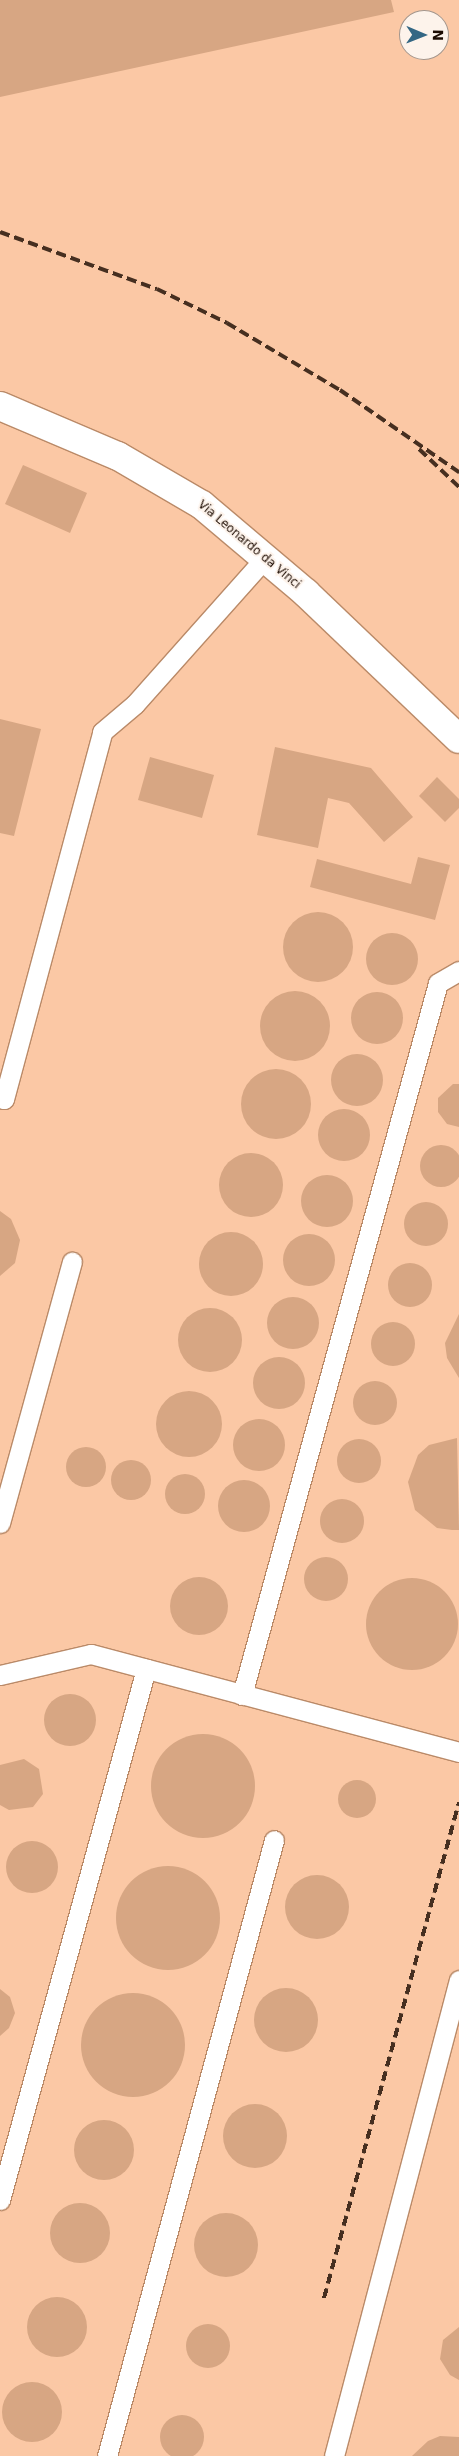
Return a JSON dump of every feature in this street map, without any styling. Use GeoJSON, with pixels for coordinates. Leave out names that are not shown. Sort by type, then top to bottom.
{"type":"FeatureCollection","features":[{"type":"Feature","properties":{"kind":"street","name":"Via Leonardo da Vinci"},"geometry":{"type":"LineString","coordinates":[[0,406],[118,456],[168,484],[266,557],[459,740]]}},
{"type":"Feature","properties":{"kind":"lane"},"geometry":{"type":"LineString","coordinates":[[0,1098],[4,1099],[102,732],[135,704],[266,557]]}},
{"type":"Feature","properties":{"kind":"lane"},"geometry":{"type":"LineString","coordinates":[[242,1695],[438,983],[459,971]]}},
{"type":"Feature","properties":{"kind":"lane"},"geometry":{"type":"LineString","coordinates":[[0,1523],[72,1262]]}},
{"type":"Feature","properties":{"kind":"lane"},"geometry":{"type":"LineString","coordinates":[[0,1676],[91,1654],[459,1752]]}},
{"type":"Feature","properties":{"kind":"lane"},"geometry":{"type":"LineString","coordinates":[[0,2200],[146,1669]]}},
{"type":"Feature","properties":{"kind":"lane"},"geometry":{"type":"LineString","coordinates":[[107,2456],[274,1840]]}},
{"type":"Feature","properties":{"kind":"lane"},"geometry":{"type":"LineString","coordinates":[[334,2456],[459,1980]]}},
{"type":"Feature","properties":{"kind":"building"},"geometry":{"type":"Polygon","coordinates":[[[0,0],[391,0],[394,12],[0,97],[0,0]]]}},
{"type":"Feature","properties":{"kind":"building"},"geometry":{"type":"Polygon","coordinates":[[[23,465],[87,493],[70,533],[5,504],[23,465]]]}},
{"type":"Feature","properties":{"kind":"building"},"geometry":{"type":"Polygon","coordinates":[[[0,719],[41,729],[14,836],[0,833],[0,719]]]}},
{"type":"Feature","properties":{"kind":"building"},"geometry":{"type":"Polygon","coordinates":[[[275,747],[371,768],[413,817],[384,842],[349,803],[328,798],[318,848],[257,835],[275,747]]]}},
{"type":"Feature","properties":{"kind":"building"},"geometry":{"type":"Polygon","coordinates":[[[150,757],[214,775],[202,818],[138,800],[150,757]]]}},
{"type":"Feature","properties":{"kind":"building"},"geometry":{"type":"Polygon","coordinates":[[[437,777],[459,799],[459,808],[445,822],[419,796],[437,777]]]}},
{"type":"Feature","properties":{"kind":"building"},"geometry":{"type":"Polygon","coordinates":[[[418,857],[450,865],[435,920],[310,887],[317,859],[411,884],[418,857]]]}},
{"type":"Feature","properties":{"kind":"building"},"geometry":{"type":"Polygon","coordinates":[[[311,912],[325,912],[338,918],[347,927],[353,940],[351,960],[343,972],[325,982],[311,982],[298,976],[289,967],[283,954],[283,940],[289,927],[298,918],[311,912]]]}},
{"type":"Feature","properties":{"kind":"building"},"geometry":{"type":"Polygon","coordinates":[[[387,933],[397,933],[411,940],[418,954],[418,964],[411,978],[397,985],[387,985],[377,981],[370,974],[366,964],[366,954],[370,944],[377,937],[387,933]]]}},
{"type":"Feature","properties":{"kind":"building"},"geometry":{"type":"Polygon","coordinates":[[[295,991],[308,994],[320,1001],[327,1013],[330,1026],[327,1039],[320,1051],[308,1058],[295,1061],[282,1058],[270,1051],[263,1039],[260,1026],[263,1013],[270,1001],[282,994],[295,991]]]}},
{"type":"Feature","properties":{"kind":"building"},"geometry":{"type":"Polygon","coordinates":[[[372,992],[382,992],[396,999],[403,1013],[403,1023],[396,1037],[382,1044],[372,1044],[362,1040],[355,1033],[351,1023],[351,1013],[355,1003],[362,996],[372,992]]]}},
{"type":"Feature","properties":{"kind":"building"},"geometry":{"type":"Polygon","coordinates":[[[352,1054],[362,1054],[376,1061],[383,1075],[383,1085],[376,1099],[362,1106],[352,1106],[342,1102],[335,1095],[331,1085],[331,1075],[335,1065],[342,1058],[352,1054]]]}},
{"type":"Feature","properties":{"kind":"building"},"geometry":{"type":"Polygon","coordinates":[[[269,1069],[283,1069],[296,1075],[305,1084],[311,1097],[309,1117],[301,1129],[283,1139],[269,1139],[256,1133],[247,1124],[241,1111],[241,1097],[247,1084],[256,1075],[269,1069]]]}},
{"type":"Feature","properties":{"kind":"building"},"geometry":{"type":"Polygon","coordinates":[[[453,1084],[459,1084],[459,1127],[447,1124],[438,1112],[438,1098],[453,1084]]]}},
{"type":"Feature","properties":{"kind":"building"},"geometry":{"type":"Polygon","coordinates":[[[339,1109],[349,1109],[363,1116],[370,1130],[370,1140],[363,1154],[349,1161],[339,1161],[329,1157],[322,1150],[318,1140],[318,1130],[322,1120],[329,1113],[339,1109]]]}},
{"type":"Feature","properties":{"kind":"building"},"geometry":{"type":"Polygon","coordinates":[[[445,1145],[453,1148],[459,1154],[462,1166],[459,1178],[453,1184],[437,1187],[429,1184],[423,1178],[420,1162],[423,1154],[429,1148],[445,1145]]]}},
{"type":"Feature","properties":{"kind":"building"},"geometry":{"type":"Polygon","coordinates":[[[251,1153],[269,1158],[274,1162],[278,1167],[283,1185],[278,1203],[274,1208],[269,1212],[251,1217],[233,1212],[228,1208],[224,1203],[219,1185],[224,1167],[228,1162],[233,1158],[251,1153]]]}},
{"type":"Feature","properties":{"kind":"building"},"geometry":{"type":"Polygon","coordinates":[[[322,1175],[332,1175],[346,1182],[353,1196],[353,1206],[346,1220],[332,1227],[322,1227],[312,1223],[305,1216],[301,1206],[301,1196],[305,1186],[312,1179],[322,1175]]]}},
{"type":"Feature","properties":{"kind":"building"},"geometry":{"type":"Polygon","coordinates":[[[422,1202],[430,1202],[442,1208],[448,1224],[442,1240],[430,1246],[422,1246],[410,1240],[404,1228],[404,1220],[410,1208],[422,1202]]]}},
{"type":"Feature","properties":{"kind":"building"},"geometry":{"type":"Polygon","coordinates":[[[0,1211],[11,1219],[20,1240],[15,1263],[0,1276],[0,1211]]]}},
{"type":"Feature","properties":{"kind":"building"},"geometry":{"type":"Polygon","coordinates":[[[231,1232],[249,1237],[254,1241],[258,1246],[263,1264],[258,1282],[254,1287],[249,1291],[231,1296],[213,1291],[208,1287],[204,1282],[199,1264],[204,1246],[208,1241],[213,1237],[231,1232]]]}},
{"type":"Feature","properties":{"kind":"building"},"geometry":{"type":"Polygon","coordinates":[[[304,1234],[314,1234],[328,1241],[335,1255],[335,1265],[328,1279],[314,1286],[304,1286],[294,1282],[287,1275],[283,1265],[283,1255],[287,1245],[294,1238],[304,1234]]]}},
{"type":"Feature","properties":{"kind":"building"},"geometry":{"type":"Polygon","coordinates":[[[406,1263],[414,1263],[426,1269],[432,1285],[426,1301],[414,1307],[406,1307],[394,1301],[388,1289],[388,1281],[394,1269],[406,1263]]]}},
{"type":"Feature","properties":{"kind":"building"},"geometry":{"type":"Polygon","coordinates":[[[288,1297],[298,1297],[312,1304],[319,1318],[319,1328],[312,1342],[298,1349],[288,1349],[278,1345],[271,1338],[267,1328],[267,1318],[271,1308],[278,1301],[288,1297]]]}},
{"type":"Feature","properties":{"kind":"building"},"geometry":{"type":"Polygon","coordinates":[[[210,1308],[228,1313],[233,1317],[237,1322],[242,1340],[237,1358],[233,1363],[228,1367],[210,1372],[192,1367],[187,1363],[183,1358],[178,1340],[183,1322],[187,1317],[192,1313],[210,1308]]]}},
{"type":"Feature","properties":{"kind":"building"},"geometry":{"type":"Polygon","coordinates":[[[459,1314],[459,1378],[447,1358],[445,1343],[459,1314]]]}},
{"type":"Feature","properties":{"kind":"building"},"geometry":{"type":"Polygon","coordinates":[[[393,1322],[405,1326],[411,1332],[415,1344],[411,1356],[405,1362],[393,1366],[381,1362],[375,1356],[371,1344],[375,1332],[381,1326],[393,1322]]]}},
{"type":"Feature","properties":{"kind":"building"},"geometry":{"type":"Polygon","coordinates":[[[274,1357],[284,1357],[298,1364],[305,1378],[305,1388],[298,1402],[284,1409],[274,1409],[264,1405],[257,1398],[253,1388],[253,1378],[257,1368],[264,1361],[274,1357]]]}},
{"type":"Feature","properties":{"kind":"building"},"geometry":{"type":"Polygon","coordinates":[[[371,1381],[379,1381],[391,1387],[397,1403],[391,1419],[379,1425],[371,1425],[359,1419],[353,1407],[353,1399],[359,1387],[371,1381]]]}},
{"type":"Feature","properties":{"kind":"building"},"geometry":{"type":"Polygon","coordinates":[[[189,1391],[202,1394],[212,1401],[219,1411],[222,1424],[219,1437],[212,1447],[202,1454],[189,1457],[176,1454],[166,1447],[159,1437],[156,1424],[159,1411],[166,1401],[176,1394],[189,1391]]]}},
{"type":"Feature","properties":{"kind":"building"},"geometry":{"type":"Polygon","coordinates":[[[254,1419],[264,1419],[278,1426],[285,1440],[285,1450],[278,1464],[264,1471],[254,1471],[244,1467],[237,1460],[233,1450],[233,1440],[237,1430],[244,1423],[254,1419]]]}},
{"type":"Feature","properties":{"kind":"building"},"geometry":{"type":"Polygon","coordinates":[[[457,1438],[459,1530],[437,1528],[415,1510],[408,1482],[418,1455],[429,1445],[457,1438]]]}},
{"type":"Feature","properties":{"kind":"building"},"geometry":{"type":"Polygon","coordinates":[[[355,1439],[363,1439],[375,1445],[381,1461],[375,1477],[363,1483],[355,1483],[343,1477],[337,1465],[337,1457],[343,1445],[355,1439]]]}},
{"type":"Feature","properties":{"kind":"building"},"geometry":{"type":"Polygon","coordinates":[[[90,1447],[97,1450],[103,1456],[106,1467],[105,1475],[97,1484],[90,1487],[82,1487],[75,1484],[67,1475],[66,1463],[69,1456],[78,1448],[90,1447]]]}},
{"type":"Feature","properties":{"kind":"building"},"geometry":{"type":"Polygon","coordinates":[[[135,1460],[142,1463],[148,1469],[151,1480],[150,1488],[142,1497],[135,1500],[127,1500],[120,1497],[112,1488],[111,1476],[114,1469],[123,1461],[135,1460]]]}},
{"type":"Feature","properties":{"kind":"building"},"geometry":{"type":"Polygon","coordinates":[[[189,1474],[196,1477],[202,1483],[205,1494],[204,1502],[196,1511],[189,1514],[181,1514],[174,1511],[166,1502],[165,1490],[168,1483],[177,1475],[189,1474]]]}},
{"type":"Feature","properties":{"kind":"building"},"geometry":{"type":"Polygon","coordinates":[[[239,1480],[249,1480],[263,1487],[270,1501],[270,1511],[263,1525],[249,1532],[239,1532],[229,1528],[222,1521],[218,1511],[218,1501],[222,1491],[229,1484],[239,1480]]]}},
{"type":"Feature","properties":{"kind":"building"},"geometry":{"type":"Polygon","coordinates":[[[338,1499],[346,1499],[358,1505],[364,1521],[358,1537],[346,1543],[338,1543],[326,1537],[320,1525],[320,1517],[326,1505],[338,1499]]]}},
{"type":"Feature","properties":{"kind":"building"},"geometry":{"type":"Polygon","coordinates":[[[322,1557],[330,1557],[342,1563],[348,1579],[342,1595],[330,1601],[322,1601],[310,1595],[304,1583],[304,1575],[310,1563],[322,1557]]]}},
{"type":"Feature","properties":{"kind":"building"},"geometry":{"type":"Polygon","coordinates":[[[199,1577],[210,1579],[223,1590],[228,1606],[226,1617],[215,1630],[199,1635],[188,1633],[175,1622],[170,1606],[172,1595],[183,1582],[199,1577]]]}},
{"type":"Feature","properties":{"kind":"building"},"geometry":{"type":"Polygon","coordinates":[[[412,1578],[430,1582],[444,1592],[454,1606],[458,1624],[454,1642],[444,1656],[430,1666],[412,1670],[394,1666],[380,1656],[370,1642],[366,1624],[370,1606],[380,1592],[394,1582],[412,1578]]]}},
{"type":"Feature","properties":{"kind":"building"},"geometry":{"type":"Polygon","coordinates":[[[65,1694],[75,1694],[89,1701],[96,1715],[96,1725],[89,1739],[75,1746],[65,1746],[55,1742],[48,1735],[44,1725],[44,1715],[48,1705],[55,1698],[65,1694]]]}},
{"type":"Feature","properties":{"kind":"building"},"geometry":{"type":"Polygon","coordinates":[[[203,1734],[223,1738],[240,1749],[251,1766],[255,1786],[251,1806],[240,1823],[223,1834],[203,1838],[183,1834],[166,1823],[155,1806],[151,1786],[155,1766],[166,1749],[183,1738],[203,1734]]]}},
{"type":"Feature","properties":{"kind":"building"},"geometry":{"type":"Polygon","coordinates":[[[24,1759],[39,1769],[43,1794],[33,1807],[9,1810],[0,1805],[0,1765],[24,1759]]]}},
{"type":"Feature","properties":{"kind":"building"},"geometry":{"type":"Polygon","coordinates":[[[357,1780],[371,1785],[376,1799],[371,1813],[357,1818],[343,1813],[338,1799],[343,1785],[357,1780]]]}},
{"type":"Feature","properties":{"kind":"building"},"geometry":{"type":"Polygon","coordinates":[[[27,1841],[37,1841],[51,1848],[58,1862],[58,1872],[51,1886],[37,1893],[27,1893],[17,1889],[10,1882],[6,1872],[6,1862],[10,1852],[17,1845],[27,1841]]]}},
{"type":"Feature","properties":{"kind":"building"},"geometry":{"type":"Polygon","coordinates":[[[168,1866],[188,1870],[197,1875],[211,1889],[216,1898],[220,1918],[216,1938],[211,1947],[197,1961],[188,1966],[168,1970],[148,1966],[139,1961],[125,1947],[120,1938],[116,1918],[120,1898],[125,1889],[139,1875],[148,1870],[168,1866]]]}},
{"type":"Feature","properties":{"kind":"building"},"geometry":{"type":"Polygon","coordinates":[[[317,1875],[335,1880],[340,1884],[344,1889],[349,1907],[344,1925],[340,1930],[335,1934],[317,1939],[299,1934],[294,1930],[290,1925],[285,1907],[290,1889],[294,1884],[299,1880],[317,1875]]]}},
{"type":"Feature","properties":{"kind":"building"},"geometry":{"type":"Polygon","coordinates":[[[286,1988],[298,1990],[309,1997],[316,2008],[318,2020],[316,2032],[309,2043],[298,2050],[286,2052],[274,2050],[263,2043],[256,2032],[254,2020],[256,2008],[263,1997],[274,1990],[286,1988]]]}},
{"type":"Feature","properties":{"kind":"building"},"geometry":{"type":"Polygon","coordinates":[[[0,1989],[10,1997],[15,2013],[9,2028],[0,2036],[0,1989]]]}},
{"type":"Feature","properties":{"kind":"building"},"geometry":{"type":"Polygon","coordinates":[[[133,1993],[153,1997],[162,2002],[176,2016],[181,2025],[185,2045],[181,2065],[176,2074],[162,2088],[153,2093],[133,2097],[113,2093],[104,2088],[90,2074],[85,2065],[81,2045],[85,2025],[90,2016],[104,2002],[113,1997],[133,1993]]]}},
{"type":"Feature","properties":{"kind":"building"},"geometry":{"type":"Polygon","coordinates":[[[255,2104],[267,2107],[278,2113],[284,2124],[287,2136],[284,2148],[278,2159],[267,2165],[255,2168],[243,2165],[232,2159],[226,2148],[223,2136],[226,2124],[232,2113],[243,2107],[255,2104]]]}},
{"type":"Feature","properties":{"kind":"building"},"geometry":{"type":"Polygon","coordinates":[[[98,2120],[110,2120],[126,2128],[132,2138],[134,2150],[132,2162],[126,2172],[110,2180],[98,2180],[82,2172],[74,2156],[74,2144],[82,2128],[98,2120]]]}},
{"type":"Feature","properties":{"kind":"building"},"geometry":{"type":"Polygon","coordinates":[[[74,2203],[86,2203],[97,2208],[105,2216],[110,2227],[108,2245],[97,2258],[86,2263],[74,2263],[63,2258],[55,2250],[50,2239],[50,2227],[55,2216],[63,2208],[74,2203]]]}},
{"type":"Feature","properties":{"kind":"building"},"geometry":{"type":"Polygon","coordinates":[[[226,2213],[244,2218],[249,2222],[253,2227],[258,2245],[253,2263],[249,2268],[244,2272],[226,2277],[208,2272],[203,2268],[199,2263],[194,2245],[199,2227],[203,2222],[208,2218],[226,2213]]]}},
{"type":"Feature","properties":{"kind":"building"},"geometry":{"type":"Polygon","coordinates":[[[51,2297],[63,2297],[79,2305],[85,2315],[87,2327],[85,2339],[79,2349],[63,2357],[51,2357],[35,2349],[27,2333],[27,2321],[35,2305],[51,2297]]]}},
{"type":"Feature","properties":{"kind":"building"},"geometry":{"type":"Polygon","coordinates":[[[204,2324],[212,2324],[224,2330],[230,2346],[224,2362],[212,2368],[204,2368],[192,2362],[186,2350],[186,2342],[192,2330],[204,2324]]]}},
{"type":"Feature","properties":{"kind":"building"},"geometry":{"type":"Polygon","coordinates":[[[459,2327],[459,2380],[450,2375],[440,2359],[443,2340],[459,2327]]]}},
{"type":"Feature","properties":{"kind":"building"},"geometry":{"type":"Polygon","coordinates":[[[26,2382],[38,2382],[49,2387],[57,2395],[62,2406],[60,2424],[49,2437],[38,2442],[26,2442],[15,2437],[7,2429],[2,2418],[2,2406],[7,2395],[15,2387],[26,2382]]]}},
{"type":"Feature","properties":{"kind":"building"},"geometry":{"type":"Polygon","coordinates":[[[182,2415],[194,2419],[200,2425],[204,2437],[200,2449],[194,2455],[182,2459],[170,2455],[164,2449],[160,2437],[164,2425],[170,2419],[182,2415]]]}},
{"type":"Feature","properties":{"kind":"building"},"geometry":{"type":"Polygon","coordinates":[[[440,2436],[459,2437],[459,2456],[412,2456],[428,2441],[440,2436]]]}},
{"type":"Feature","properties":{"kind":"railway"},"geometry":{"type":"LineString","coordinates":[[0,232],[157,289],[227,323],[340,390],[459,472]]}},
{"type":"Feature","properties":{"kind":"railway"},"geometry":{"type":"LineString","coordinates":[[419,449],[459,487]]}},
{"type":"Feature","properties":{"kind":"railway"},"geometry":{"type":"LineString","coordinates":[[324,2298],[459,1802]]}}]}
